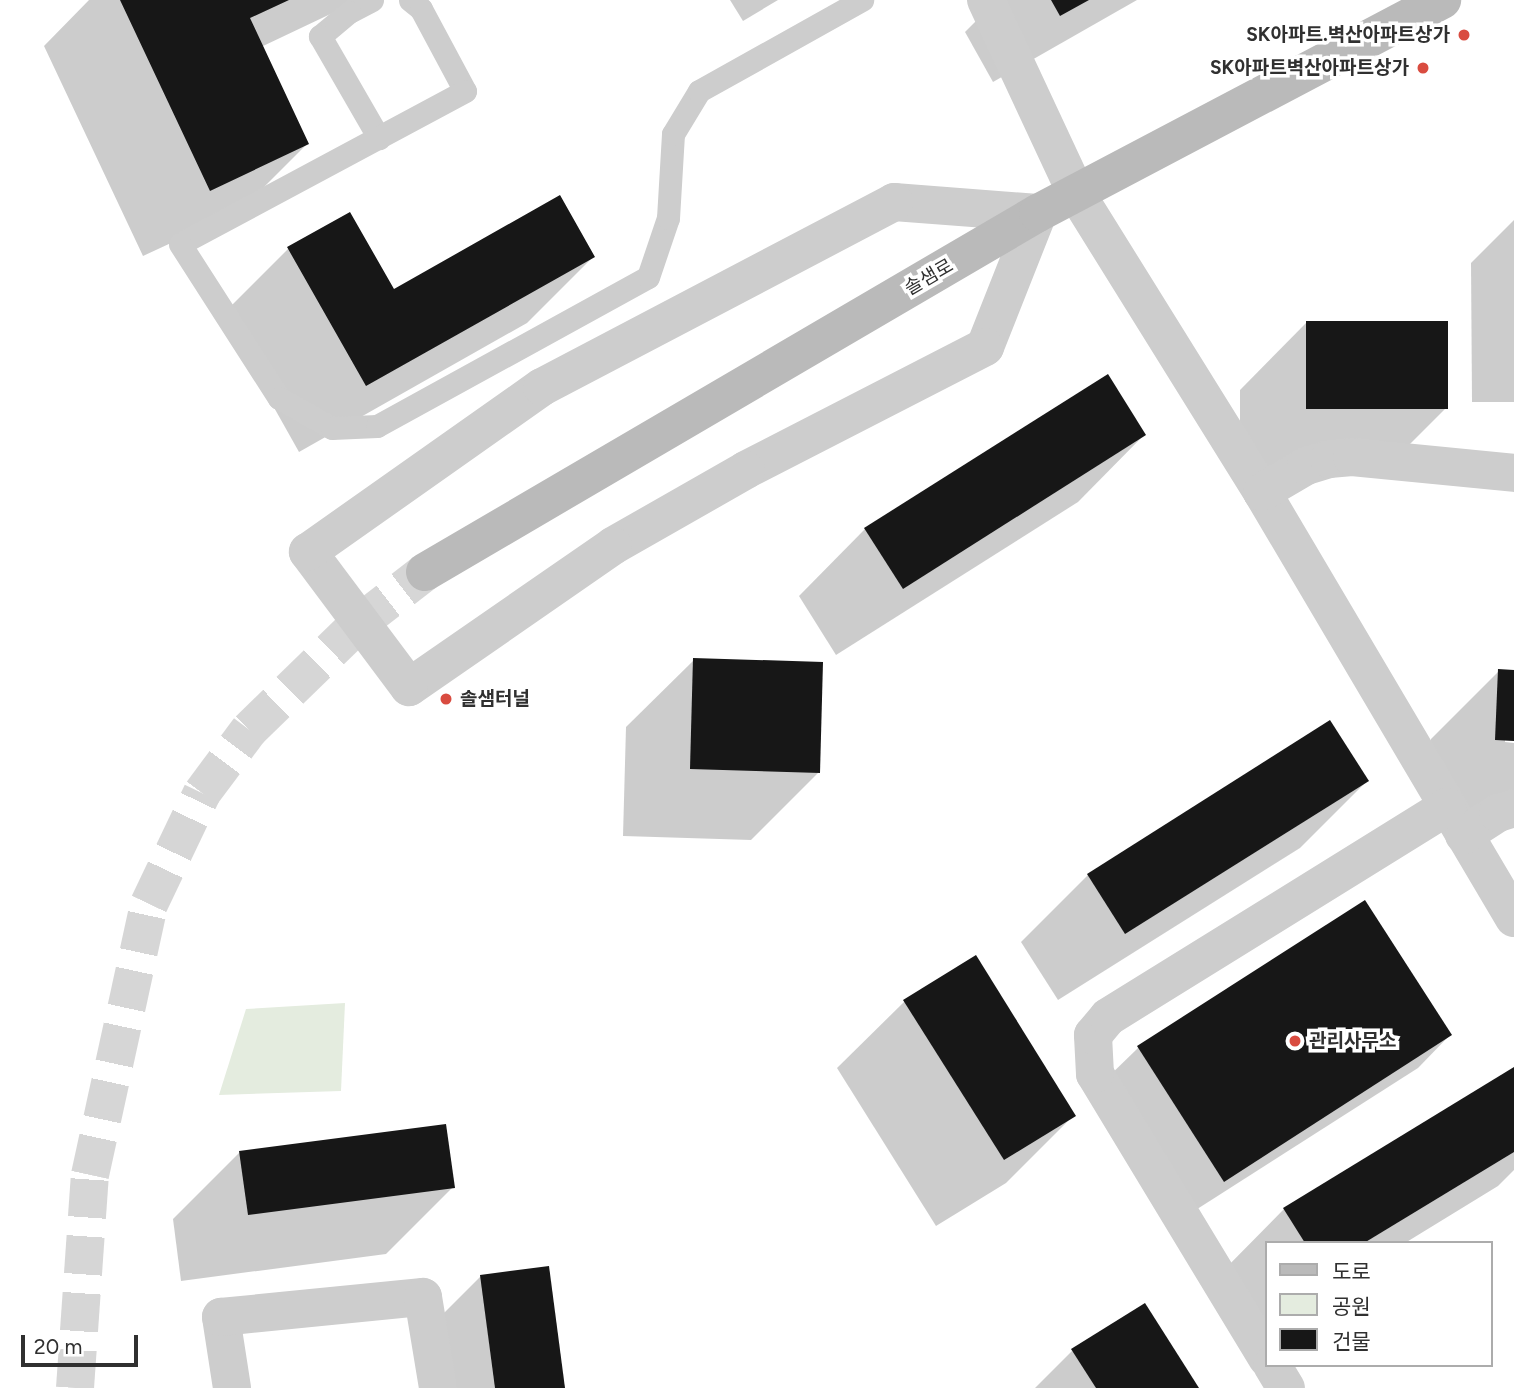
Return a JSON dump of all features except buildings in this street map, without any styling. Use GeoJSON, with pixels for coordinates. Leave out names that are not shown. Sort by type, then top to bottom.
{"type":"FeatureCollection","features":[{"type":"Feature","properties":{"kind":"main road","name":"솔샘로"},"geometry":{"type":"LineString","coordinates":[[425,572],[1038,213],[1443,0]]}},
{"type":"Feature","properties":{"kind":"street"},"geometry":{"type":"LineString","coordinates":[[986,0],[1076,193],[1262,492],[1514,918]]}},
{"type":"Feature","properties":{"kind":"street"},"geometry":{"type":"LineString","coordinates":[[894,202],[1038,213],[985,347],[746,470],[613,546],[409,687],[308,552],[542,387],[894,202]]}},
{"type":"Feature","properties":{"kind":"street"},"geometry":{"type":"LineString","coordinates":[[1262,492],[1306,467],[1340,458],[1514,473]]}},
{"type":"Feature","properties":{"kind":"street"},"geometry":{"type":"LineString","coordinates":[[1266,1355],[1096,1074],[1093,1035],[1108,1017],[1456,821],[1498,814],[1514,808]]}},
{"type":"Feature","properties":{"kind":"street"},"geometry":{"type":"LineString","coordinates":[[232,1388],[221,1317],[423,1297],[438,1388]]}},
{"type":"Feature","properties":{"kind":"street"},"geometry":{"type":"LineString","coordinates":[[1273,1367],[1286,1388]]}},
{"type":"Feature","properties":{"kind":"lane"},"geometry":{"type":"LineString","coordinates":[[372,0],[349,12],[320,36],[379,138]]}},
{"type":"Feature","properties":{"kind":"lane"},"geometry":{"type":"LineString","coordinates":[[410,0],[421,9],[466,91],[180,244],[279,398],[332,428],[377,426],[648,277],[668,218],[673,134],[699,91],[862,0]]}},
{"type":"Feature","properties":{"kind":"green space"},"geometry":{"type":"Polygon","coordinates":[[[345,1003],[341,1091],[219,1095],[246,1009],[345,1003]]]}},
{"type":"Feature","properties":{"kind":"tunnel"},"geometry":{"type":"LineString","coordinates":[[75,1388],[90,1175],[149,904],[202,793],[249,730],[358,624],[425,572]]}},
{"type":"Feature","properties":{"kind":"place","name":"SK아파트.벽산아파트상가"},"geometry":{"type":"Point","coordinates":[1464,35]}},
{"type":"Feature","properties":{"kind":"place","name":"SK아파트벽산아파트상가"},"geometry":{"type":"Point","coordinates":[1423,68]}},
{"type":"Feature","properties":{"kind":"place","name":"솔샘터널"},"geometry":{"type":"Point","coordinates":[446,699]}},
{"type":"Feature","properties":{"kind":"place","name":"관리사무소"},"geometry":{"type":"Point","coordinates":[1295,1041]}}]}
